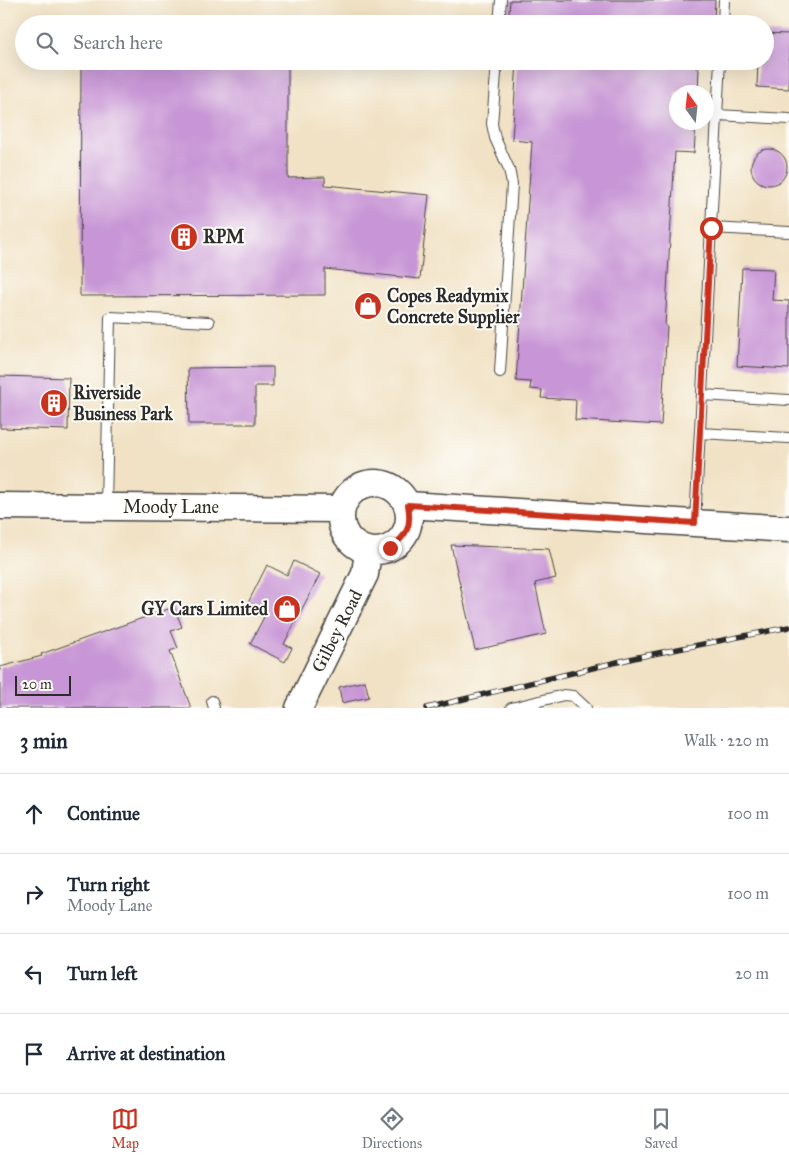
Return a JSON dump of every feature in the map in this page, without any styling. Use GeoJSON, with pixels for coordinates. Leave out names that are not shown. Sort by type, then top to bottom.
{"type":"FeatureCollection","features":[{"type":"Feature","properties":{"kind":"street"},"geometry":{"type":"LineString","coordinates":[[379,482],[389,485],[399,491],[408,505],[410,517],[407,532],[400,541],[390,548],[368,551],[360,548],[346,536],[341,524],[341,508],[346,498],[354,489],[367,483],[379,482]]}},
{"type":"Feature","properties":{"kind":"street"},"geometry":{"type":"LineString","coordinates":[[408,505],[789,529]]}},
{"type":"Feature","properties":{"kind":"street","name":"Moody Lane"},"geometry":{"type":"LineString","coordinates":[[0,506],[341,508]]}},
{"type":"Feature","properties":{"kind":"street","name":"Gilbey Road"},"geometry":{"type":"LineString","coordinates":[[298,708],[365,574],[368,551]]}},
{"type":"Feature","properties":{"kind":"lane"},"geometry":{"type":"LineString","coordinates":[[500,15],[501,0]]}},
{"type":"Feature","properties":{"kind":"lane"},"geometry":{"type":"LineString","coordinates":[[723,15],[724,0]]}},
{"type":"Feature","properties":{"kind":"lane"},"geometry":{"type":"LineString","coordinates":[[496,70],[492,124],[495,138],[509,169],[512,184],[500,372]]}},
{"type":"Feature","properties":{"kind":"lane"},"geometry":{"type":"LineString","coordinates":[[695,523],[720,70]]}},
{"type":"Feature","properties":{"kind":"lane"},"geometry":{"type":"LineString","coordinates":[[718,115],[789,119]]}},
{"type":"Feature","properties":{"kind":"lane"},"geometry":{"type":"LineString","coordinates":[[711,228],[789,232]]}},
{"type":"Feature","properties":{"kind":"lane"},"geometry":{"type":"LineString","coordinates":[[106,507],[110,317],[209,322]]}},
{"type":"Feature","properties":{"kind":"lane"},"geometry":{"type":"LineString","coordinates":[[702,395],[789,400]]}},
{"type":"Feature","properties":{"kind":"lane"},"geometry":{"type":"LineString","coordinates":[[700,434],[789,438]]}},
{"type":"Feature","properties":{"kind":"lane"},"geometry":{"type":"LineString","coordinates":[[511,708],[564,695],[572,696],[586,708]]}},
{"type":"Feature","properties":{"kind":"building"},"geometry":{"type":"Polygon","coordinates":[[[510,0],[715,0],[714,15],[509,15],[510,0]]]}},
{"type":"Feature","properties":{"kind":"building"},"geometry":{"type":"Polygon","coordinates":[[[774,33],[789,34],[789,89],[757,87],[758,70],[774,70],[774,33]]]}},
{"type":"Feature","properties":{"kind":"building","name":"RPM"},"geometry":{"type":"Polygon","coordinates":[[[81,70],[288,70],[288,178],[325,177],[325,185],[429,195],[420,279],[325,269],[325,295],[80,296],[81,70]]]}},
{"type":"Feature","properties":{"kind":"building"},"geometry":{"type":"Polygon","coordinates":[[[516,70],[699,70],[698,85],[669,85],[669,130],[695,130],[694,153],[675,152],[661,425],[575,420],[576,400],[541,398],[542,390],[530,389],[531,382],[516,381],[532,142],[512,140],[516,70]]]}},
{"type":"Feature","properties":{"kind":"building"},"geometry":{"type":"Polygon","coordinates":[[[769,149],[782,154],[787,167],[782,180],[769,185],[756,180],[751,167],[756,154],[769,149]]]}},
{"type":"Feature","properties":{"kind":"building"},"geometry":{"type":"Polygon","coordinates":[[[742,268],[774,269],[772,300],[789,301],[789,369],[737,366],[742,268]]]}},
{"type":"Feature","properties":{"kind":"building"},"geometry":{"type":"Polygon","coordinates":[[[273,367],[273,386],[255,386],[255,424],[189,424],[188,368],[273,367]]]}},
{"type":"Feature","properties":{"kind":"building"},"geometry":{"type":"Polygon","coordinates":[[[0,376],[69,378],[68,430],[0,428],[0,376]]]}},
{"type":"Feature","properties":{"kind":"building"},"geometry":{"type":"Polygon","coordinates":[[[451,545],[549,549],[556,578],[535,583],[546,634],[475,650],[451,545]]]}},
{"type":"Feature","properties":{"kind":"building"},"geometry":{"type":"Polygon","coordinates":[[[294,561],[320,574],[284,644],[292,648],[285,662],[250,644],[264,617],[246,607],[267,565],[287,575],[294,561]]]}},
{"type":"Feature","properties":{"kind":"building"},"geometry":{"type":"Polygon","coordinates":[[[174,607],[182,627],[171,631],[178,648],[170,651],[191,708],[0,708],[0,667],[42,656],[41,654],[174,607]]]}},
{"type":"Feature","properties":{"kind":"building"},"geometry":{"type":"Polygon","coordinates":[[[365,681],[369,697],[342,703],[339,687],[365,681]]]}},
{"type":"Feature","properties":{"kind":"railway"},"geometry":{"type":"LineString","coordinates":[[427,708],[638,657],[789,627]]}},
{"type":"Feature","properties":{"kind":"place","name":"RPM"},"geometry":{"type":"Point","coordinates":[184,237]}},
{"type":"Feature","properties":{"kind":"place","name":"Copes Readymix Concrete Supplier"},"geometry":{"type":"Point","coordinates":[368,306]}},
{"type":"Feature","properties":{"kind":"place","name":"Riverside Business Park"},"geometry":{"type":"Point","coordinates":[54,403]}},
{"type":"Feature","properties":{"kind":"place","name":"GY Cars Limited"},"geometry":{"type":"Point","coordinates":[287,609]}},
{"type":"Feature","properties":{"kind":"route"},"geometry":{"type":"LineString","coordinates":[[390,548],[400,541],[407,532],[410,517],[408,505],[695,523],[711,228]]}}]}
